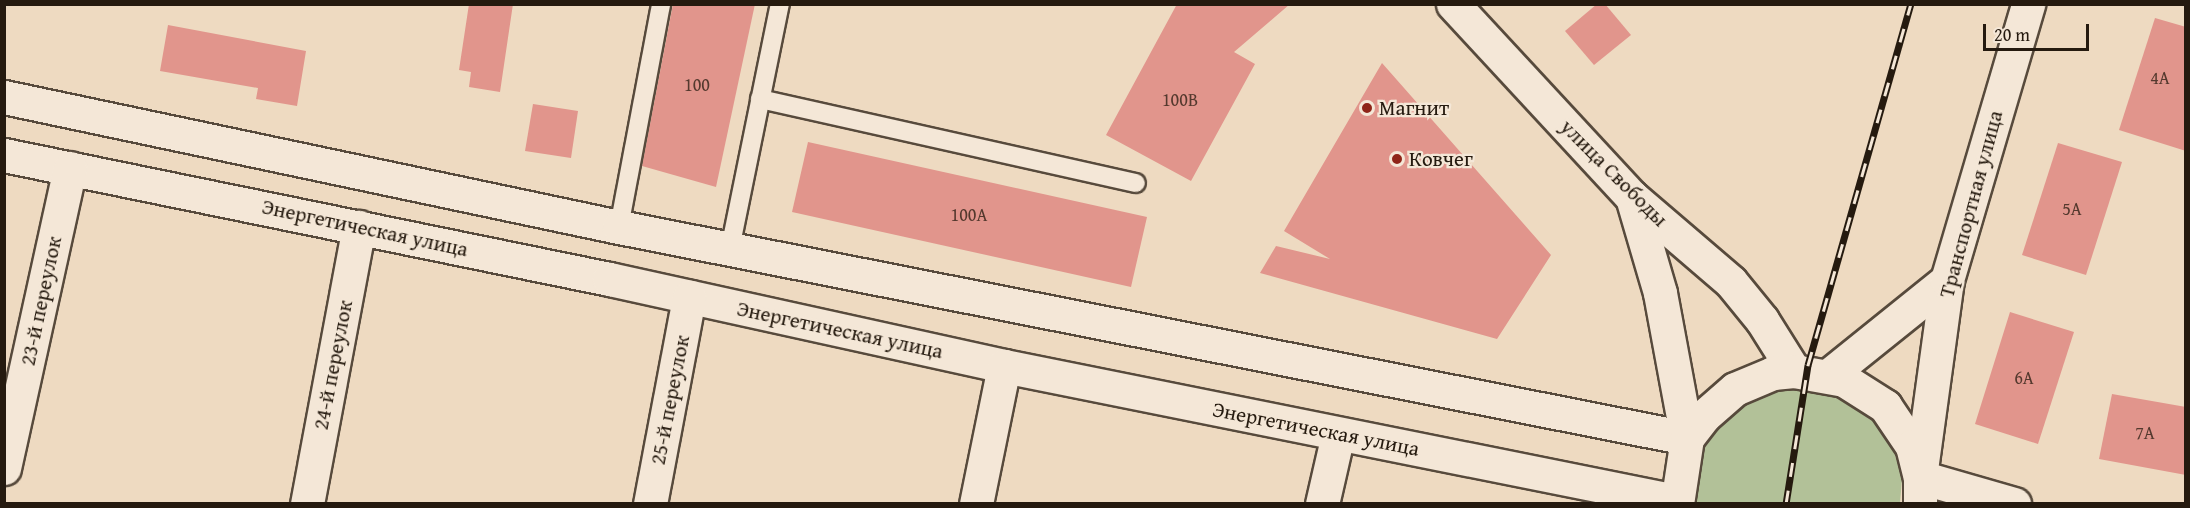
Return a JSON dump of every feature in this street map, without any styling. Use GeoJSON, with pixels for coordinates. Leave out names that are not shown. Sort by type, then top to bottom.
{"type":"FeatureCollection","features":[{"type":"Feature","properties":{"kind":"street","name":"улица Свободы"},"geometry":{"type":"LineString","coordinates":[[1453,4],[1632,197],[1731,282],[1762,320],[1794,371]]}},
{"type":"Feature","properties":{"kind":"street","name":"Транспортная улица"},"geometry":{"type":"LineString","coordinates":[[1920,490],[1947,280],[2028,4]]}},
{"type":"Feature","properties":{"kind":"street"},"geometry":{"type":"LineString","coordinates":[[4,96],[619,227],[1687,438]]}},
{"type":"Feature","properties":{"kind":"street","name":"Энергетическая улица"},"geometry":{"type":"LineString","coordinates":[[4,155],[452,246],[1004,366],[1676,502]]}},
{"type":"Feature","properties":{"kind":"street","name":"23-й переулок"},"geometry":{"type":"LineString","coordinates":[[4,468],[70,168]]}},
{"type":"Feature","properties":{"kind":"street"},"geometry":{"type":"LineString","coordinates":[[452,246],[462,194]]}},
{"type":"Feature","properties":{"kind":"street"},"geometry":{"type":"LineString","coordinates":[[1632,197],[1673,348],[1687,438],[1676,502]]}},
{"type":"Feature","properties":{"kind":"street","name":"24-й переулок"},"geometry":{"type":"LineString","coordinates":[[308,504],[359,227]]}},
{"type":"Feature","properties":{"kind":"street"},"geometry":{"type":"LineString","coordinates":[[1829,375],[1947,280]]}},
{"type":"Feature","properties":{"kind":"street","name":"25-й переулок"},"geometry":{"type":"LineString","coordinates":[[650,504],[689,297]]}},
{"type":"Feature","properties":{"kind":"street"},"geometry":{"type":"LineString","coordinates":[[976,504],[1004,366]]}},
{"type":"Feature","properties":{"kind":"street"},"geometry":{"type":"LineString","coordinates":[[1687,438],[1735,389],[1773,373],[1794,371],[1829,375],[1859,387],[1895,418],[1912,446],[1920,490],[2014,504]]}},
{"type":"Feature","properties":{"kind":"street"},"geometry":{"type":"LineString","coordinates":[[1322,504],[1338,434]]}},
{"type":"Feature","properties":{"kind":"lane"},"geometry":{"type":"LineString","coordinates":[[619,227],[661,4]]}},
{"type":"Feature","properties":{"kind":"lane"},"geometry":{"type":"LineString","coordinates":[[730,249],[780,4]]}},
{"type":"Feature","properties":{"kind":"lane"},"geometry":{"type":"LineString","coordinates":[[760,99],[1136,183]]}},
{"type":"Feature","properties":{"kind":"green space"},"geometry":{"type":"Polygon","coordinates":[[[1803,386],[1839,394],[1869,414],[1892,444],[1902,479],[1900,503],[1692,503],[1695,459],[1710,430],[1733,406],[1766,390],[1803,386]]]}},
{"type":"Feature","properties":{"kind":"building"},"geometry":{"type":"Polygon","coordinates":[[[469,4],[513,4],[500,92],[469,87],[471,72],[459,70],[469,4]]]}},
{"type":"Feature","properties":{"kind":"building"},"geometry":{"type":"Polygon","coordinates":[[[673,4],[755,4],[716,187],[642,166],[673,4]]]}},
{"type":"Feature","properties":{"kind":"building"},"geometry":{"type":"Polygon","coordinates":[[[1177,4],[1290,4],[1234,52],[1255,64],[1191,181],[1106,135],[1177,4]]]}},
{"type":"Feature","properties":{"kind":"building"},"geometry":{"type":"Polygon","coordinates":[[[1597,4],[1605,4],[1631,35],[1594,65],[1565,31],[1597,4]]]}},
{"type":"Feature","properties":{"kind":"building"},"geometry":{"type":"Polygon","coordinates":[[[2155,18],[2186,27],[2186,151],[2119,130],[2155,18]]]}},
{"type":"Feature","properties":{"kind":"building"},"geometry":{"type":"Polygon","coordinates":[[[168,25],[306,51],[297,106],[256,99],[258,88],[160,71],[168,25]]]}},
{"type":"Feature","properties":{"kind":"building","name":"Ковчег"},"geometry":{"type":"Polygon","coordinates":[[[1382,63],[1551,255],[1497,339],[1260,273],[1276,246],[1330,259],[1284,231],[1382,63]]]}},
{"type":"Feature","properties":{"kind":"building"},"geometry":{"type":"Polygon","coordinates":[[[533,104],[578,111],[571,158],[525,151],[533,104]]]}},
{"type":"Feature","properties":{"kind":"building"},"geometry":{"type":"Polygon","coordinates":[[[808,142],[1147,217],[1131,287],[792,212],[808,142]]]}},
{"type":"Feature","properties":{"kind":"building"},"geometry":{"type":"Polygon","coordinates":[[[2058,143],[2122,162],[2086,275],[2022,255],[2058,143]]]}},
{"type":"Feature","properties":{"kind":"building"},"geometry":{"type":"Polygon","coordinates":[[[2010,312],[2074,332],[2038,444],[1975,424],[2010,312]]]}},
{"type":"Feature","properties":{"kind":"building"},"geometry":{"type":"Polygon","coordinates":[[[2112,394],[2186,407],[2186,475],[2099,459],[2112,394]]]}},
{"type":"Feature","properties":{"kind":"railway"},"geometry":{"type":"LineString","coordinates":[[1786,504],[1808,365],[1911,4]]}},
{"type":"Feature","properties":{"kind":"place","name":"Магнит"},"geometry":{"type":"Point","coordinates":[1367,108]}},
{"type":"Feature","properties":{"kind":"place","name":"Ковчег"},"geometry":{"type":"Point","coordinates":[1397,159]}}]}
